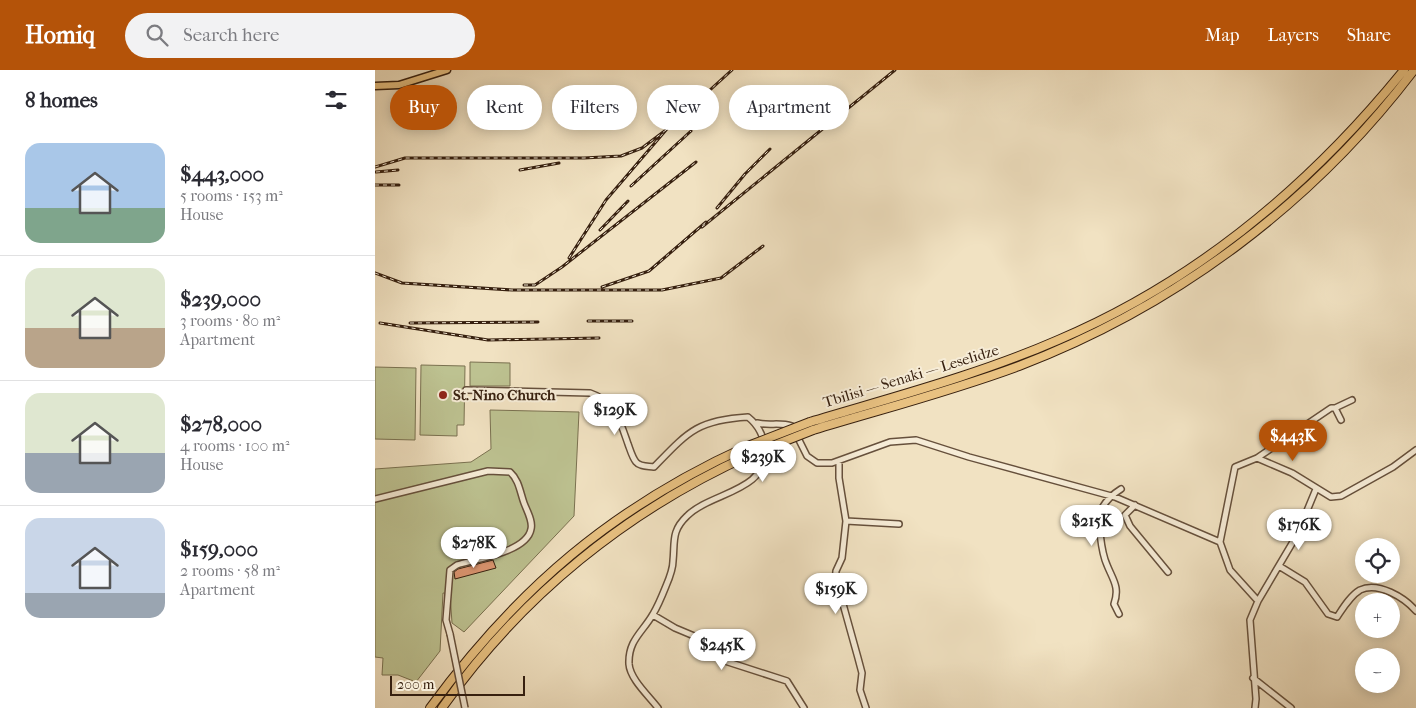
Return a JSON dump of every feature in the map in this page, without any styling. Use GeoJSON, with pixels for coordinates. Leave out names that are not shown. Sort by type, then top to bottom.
{"type":"FeatureCollection","features":[{"type":"Feature","properties":{"kind":"highway","name":"Tbilisi — Senaki — Leselidze"},"geometry":{"type":"LineString","coordinates":[[430,708],[464,662],[527,592],[558,565],[627,512],[677,482],[749,446],[1016,357],[1059,340],[1137,302],[1211,254],[1288,194],[1353,130],[1403,70]]}},
{"type":"Feature","properties":{"kind":"highway","name":"Tbilisi — Senaki — Leselidze"},"geometry":{"type":"LineString","coordinates":[[443,708],[471,668],[533,599],[588,552],[677,491],[812,426],[1019,366],[1106,327],[1177,288],[1218,262],[1294,201],[1379,115],[1414,70]]}},
{"type":"Feature","properties":{"kind":"main road"},"geometry":{"type":"LineString","coordinates":[[375,86],[399,85],[447,70]]}},
{"type":"Feature","properties":{"kind":"street"},"geometry":{"type":"LineString","coordinates":[[466,390],[590,393],[599,396],[609,402],[619,418],[634,461],[641,465],[654,467],[694,429],[711,422],[738,418],[748,417],[757,423],[769,426],[784,423],[792,426],[807,456],[817,463],[839,461],[890,442],[916,440],[969,457],[1111,496],[1220,542]]}},
{"type":"Feature","properties":{"kind":"street"},"geometry":{"type":"LineString","coordinates":[[1258,601],[1230,570],[1220,542],[1235,467],[1257,458],[1331,408],[1352,400]]}},
{"type":"Feature","properties":{"kind":"street"},"geometry":{"type":"LineString","coordinates":[[1335,408],[1341,420]]}},
{"type":"Feature","properties":{"kind":"street"},"geometry":{"type":"LineString","coordinates":[[658,708],[637,681],[629,665],[632,642],[653,615],[673,563],[673,535],[686,516],[715,497],[739,489],[759,474],[766,463],[764,444],[757,423]]}},
{"type":"Feature","properties":{"kind":"street"},"geometry":{"type":"LineString","coordinates":[[1257,458],[1292,473],[1331,497],[1341,496],[1393,467],[1416,450]]}},
{"type":"Feature","properties":{"kind":"street"},"geometry":{"type":"LineString","coordinates":[[839,461],[839,478],[846,521],[842,558],[836,571],[835,583],[843,604],[862,673],[860,690],[866,708]]}},
{"type":"Feature","properties":{"kind":"street"},"geometry":{"type":"LineString","coordinates":[[375,499],[487,472],[510,472],[516,478],[530,520],[531,529],[529,535],[513,548],[457,565],[450,570],[446,620],[465,708]]}},
{"type":"Feature","properties":{"kind":"street"},"geometry":{"type":"LineString","coordinates":[[1119,614],[1114,604],[1117,595],[1116,582],[1106,564],[1102,547],[1101,510],[1111,496],[1121,489]]}},
{"type":"Feature","properties":{"kind":"street"},"geometry":{"type":"LineString","coordinates":[[1255,708],[1250,620],[1258,601],[1297,535],[1316,489]]}},
{"type":"Feature","properties":{"kind":"street"},"geometry":{"type":"LineString","coordinates":[[1135,505],[1125,515],[1130,526],[1168,572]]}},
{"type":"Feature","properties":{"kind":"street"},"geometry":{"type":"LineString","coordinates":[[846,521],[899,524]]}},
{"type":"Feature","properties":{"kind":"street"},"geometry":{"type":"LineString","coordinates":[[1279,566],[1305,582],[1328,614],[1333,617],[1337,617],[1353,596],[1368,588],[1400,596],[1416,611]]}},
{"type":"Feature","properties":{"kind":"street"},"geometry":{"type":"LineString","coordinates":[[653,615],[675,628],[706,641],[725,661],[787,681],[804,708]]}},
{"type":"Feature","properties":{"kind":"street"},"geometry":{"type":"LineString","coordinates":[[1253,678],[1291,708]]}},
{"type":"Feature","properties":{"kind":"green space"},"geometry":{"type":"Polygon","coordinates":[[[470,362],[510,363],[510,386],[470,386],[470,362]]]}},
{"type":"Feature","properties":{"kind":"green space"},"geometry":{"type":"Polygon","coordinates":[[[421,365],[465,366],[464,425],[457,425],[457,436],[420,435],[421,365]]]}},
{"type":"Feature","properties":{"kind":"green space"},"geometry":{"type":"Polygon","coordinates":[[[375,367],[416,368],[415,440],[375,439],[375,367]]]}},
{"type":"Feature","properties":{"kind":"green space"},"geometry":{"type":"Polygon","coordinates":[[[490,410],[579,412],[574,516],[464,632],[452,623],[450,594],[443,593],[440,651],[416,682],[398,675],[382,675],[383,658],[375,657],[375,469],[471,462],[491,449],[490,410]]]}},
{"type":"Feature","properties":{"kind":"building"},"geometry":{"type":"Polygon","coordinates":[[[493,560],[496,568],[455,579],[454,572],[458,569],[493,560]]]}},
{"type":"Feature","properties":{"kind":"railway"},"geometry":{"type":"LineString","coordinates":[[569,258],[606,200],[666,130],[732,70]]}},
{"type":"Feature","properties":{"kind":"railway"},"geometry":{"type":"LineString","coordinates":[[702,227],[895,70]]}},
{"type":"Feature","properties":{"kind":"railway"},"geometry":{"type":"LineString","coordinates":[[375,167],[405,158],[584,158],[621,156],[642,148],[666,130]]}},
{"type":"Feature","properties":{"kind":"railway"},"geometry":{"type":"LineString","coordinates":[[631,186],[691,131]]}},
{"type":"Feature","properties":{"kind":"railway"},"geometry":{"type":"LineString","coordinates":[[717,208],[745,174],[770,149]]}},
{"type":"Feature","properties":{"kind":"railway"},"geometry":{"type":"LineString","coordinates":[[524,285],[535,285],[562,267],[696,162]]}},
{"type":"Feature","properties":{"kind":"railway"},"geometry":{"type":"LineString","coordinates":[[520,170],[559,163]]}},
{"type":"Feature","properties":{"kind":"railway"},"geometry":{"type":"LineString","coordinates":[[376,172],[398,170]]}},
{"type":"Feature","properties":{"kind":"railway"},"geometry":{"type":"LineString","coordinates":[[375,185],[399,185]]}},
{"type":"Feature","properties":{"kind":"railway"},"geometry":{"type":"LineString","coordinates":[[600,230],[628,201]]}},
{"type":"Feature","properties":{"kind":"railway"},"geometry":{"type":"LineString","coordinates":[[602,287],[649,271],[706,222]]}},
{"type":"Feature","properties":{"kind":"railway"},"geometry":{"type":"LineString","coordinates":[[375,273],[402,283],[512,290],[662,290],[721,278],[763,246]]}},
{"type":"Feature","properties":{"kind":"railway"},"geometry":{"type":"LineString","coordinates":[[588,321],[632,321]]}},
{"type":"Feature","properties":{"kind":"railway"},"geometry":{"type":"LineString","coordinates":[[410,323],[538,322]]}},
{"type":"Feature","properties":{"kind":"railway"},"geometry":{"type":"LineString","coordinates":[[380,323],[488,340],[599,338]]}},
{"type":"Feature","properties":{"kind":"place","name":"St. Nino Church"},"geometry":{"type":"Point","coordinates":[443,395]}}]}
